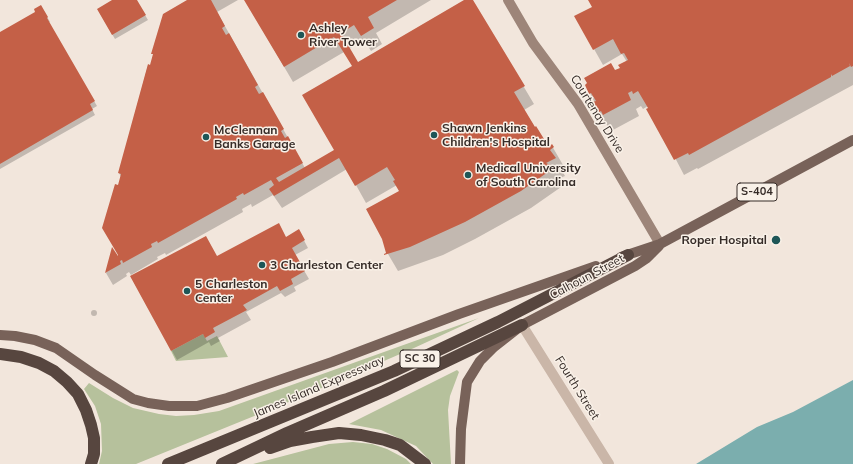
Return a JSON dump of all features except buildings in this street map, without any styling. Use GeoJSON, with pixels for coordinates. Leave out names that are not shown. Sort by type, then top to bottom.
{"type":"FeatureCollection","features":[{"type":"Feature","properties":{"kind":"highway","name":"James Island Expressway"},"geometry":{"type":"LineString","coordinates":[[168,464],[394,371],[498,322],[628,255]]}},
{"type":"Feature","properties":{"kind":"highway","name":"SC 30"},"geometry":{"type":"LineString","coordinates":[[222,464],[287,433],[384,391],[522,325]]}},
{"type":"Feature","properties":{"kind":"highway"},"geometry":{"type":"LineString","coordinates":[[0,354],[21,357],[39,363],[54,371],[78,394],[86,410],[94,438],[94,454],[91,464]]}},
{"type":"Feature","properties":{"kind":"highway","name":"SC 30"},"geometry":{"type":"LineString","coordinates":[[236,458],[290,441],[339,433],[361,434],[400,445],[425,464]]}},
{"type":"Feature","properties":{"kind":"main road","name":"Calhoun Street"},"geometry":{"type":"LineString","coordinates":[[0,335],[35,340],[56,348],[133,399],[169,406],[197,406],[227,398],[332,362],[460,314],[660,244],[853,140]]}},
{"type":"Feature","properties":{"kind":"main road","name":"Calhoun Street"},"geometry":{"type":"LineString","coordinates":[[460,464],[461,428],[467,382],[480,362],[494,347],[522,325],[635,266],[647,258],[660,244]]}},
{"type":"Feature","properties":{"kind":"street","name":"Courtenay Drive"},"geometry":{"type":"LineString","coordinates":[[508,0],[533,42],[578,104],[660,244]]}},
{"type":"Feature","properties":{"kind":"street","name":"Fourth Street"},"geometry":{"type":"LineString","coordinates":[[522,325],[609,464]]}},
{"type":"Feature","properties":{"kind":"green space"},"geometry":{"type":"Polygon","coordinates":[[[479,318],[301,397],[136,464],[99,464],[102,451],[101,424],[95,406],[84,389],[89,383],[133,408],[159,414],[176,416],[219,411],[479,318]]]}},
{"type":"Feature","properties":{"kind":"green space"},"geometry":{"type":"Polygon","coordinates":[[[203,334],[207,341],[217,336],[228,357],[176,361],[171,351],[203,334]]]}},
{"type":"Feature","properties":{"kind":"green space"},"geometry":{"type":"Polygon","coordinates":[[[457,370],[459,372],[450,396],[448,410],[451,464],[433,464],[416,446],[381,430],[349,424],[457,370]]]}},
{"type":"Feature","properties":{"kind":"green space"},"geometry":{"type":"Polygon","coordinates":[[[353,442],[372,444],[387,449],[406,459],[411,464],[253,464],[329,444],[353,442]]]}},
{"type":"Feature","properties":{"kind":"water"},"geometry":{"type":"Polygon","coordinates":[[[853,380],[853,464],[696,464],[757,427],[793,412],[853,380]]]}},
{"type":"Feature","properties":{"kind":"place","name":"Ashley River Tower"},"geometry":{"type":"Point","coordinates":[301,35]}},
{"type":"Feature","properties":{"kind":"place","name":"Shawn Jenkins Children's Hospital"},"geometry":{"type":"Point","coordinates":[434,135]}},
{"type":"Feature","properties":{"kind":"place","name":"McClennan Banks Garage"},"geometry":{"type":"Point","coordinates":[206,137]}},
{"type":"Feature","properties":{"kind":"place","name":"Medical University of South Carolina"},"geometry":{"type":"Point","coordinates":[468,175]}},
{"type":"Feature","properties":{"kind":"place","name":"Roper Hospital"},"geometry":{"type":"Point","coordinates":[776,240]}},
{"type":"Feature","properties":{"kind":"place","name":"3 Charleston Center"},"geometry":{"type":"Point","coordinates":[262,265]}},
{"type":"Feature","properties":{"kind":"place","name":"5 Charleston Center"},"geometry":{"type":"Point","coordinates":[187,291]}}]}
